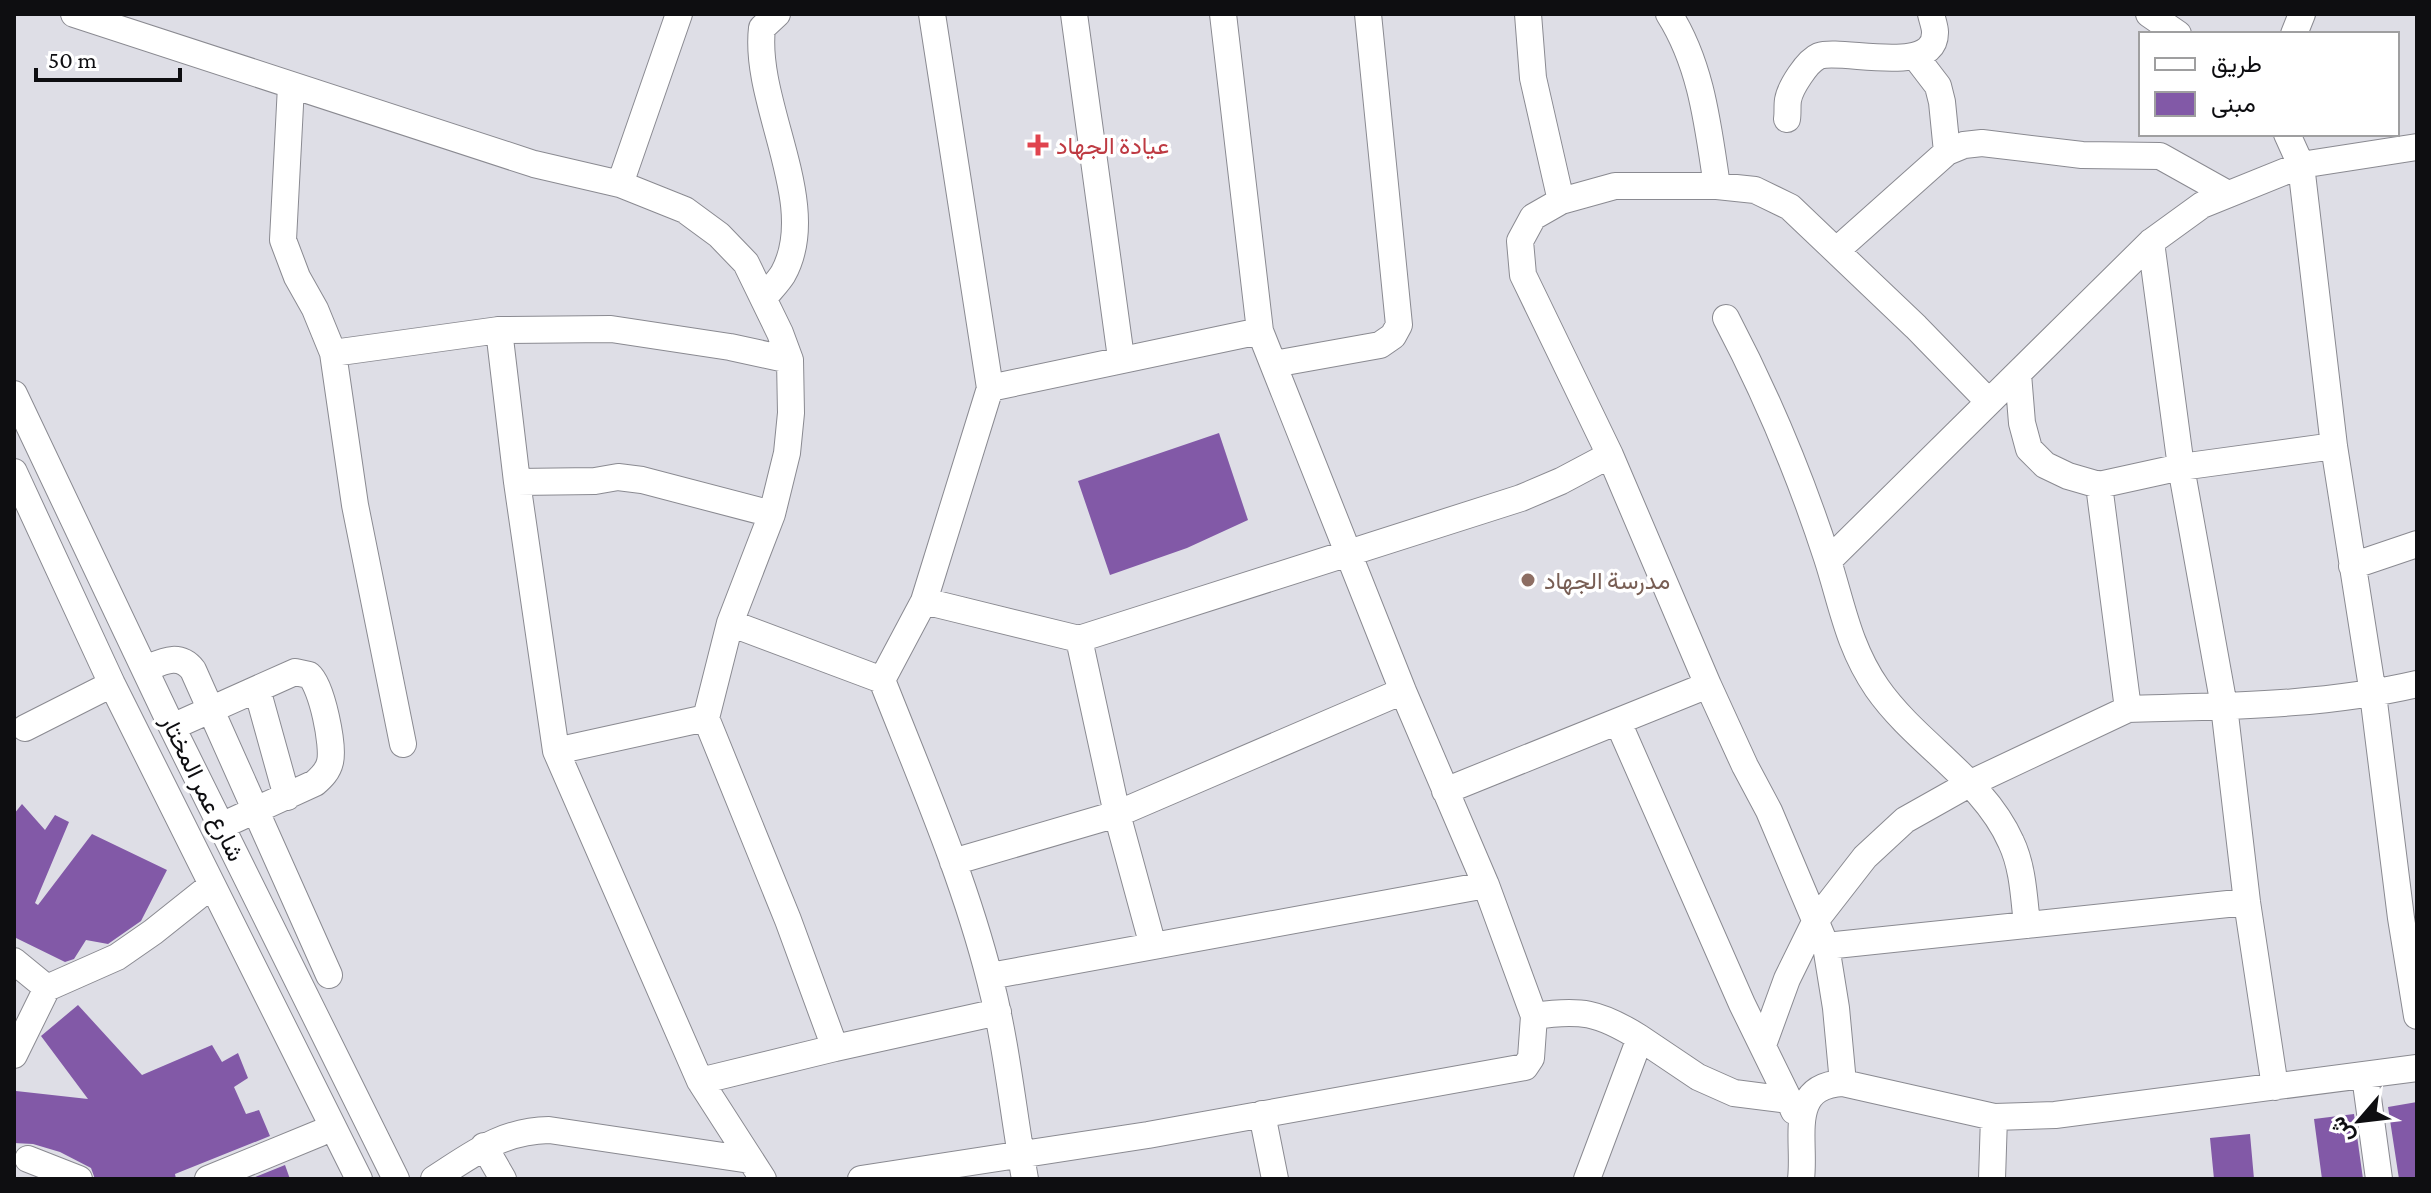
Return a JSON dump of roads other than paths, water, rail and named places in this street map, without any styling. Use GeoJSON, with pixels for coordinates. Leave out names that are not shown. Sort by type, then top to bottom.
{"type":"FeatureCollection","features":[{"type":"Feature","properties":{"kind":"street"},"geometry":{"type":"LineString","coordinates":[[620,184],[679,14]]}},
{"type":"Feature","properties":{"kind":"street"},"geometry":{"type":"LineString","coordinates":[[764,298],[783,275],[792,252],[796,224],[792,188],[759,51],[762,28],[777,14]]}},
{"type":"Feature","properties":{"kind":"street"},"geometry":{"type":"LineString","coordinates":[[882,680],[924,601],[990,388],[932,14]]}},
{"type":"Feature","properties":{"kind":"street"},"geometry":{"type":"LineString","coordinates":[[1074,14],[1121,358]]}},
{"type":"Feature","properties":{"kind":"street"},"geometry":{"type":"LineString","coordinates":[[861,1179],[1023,1167],[1262,1114],[1525,1067],[1531,1058],[1534,1016],[1486,885],[1403,691],[1260,331],[1223,14]]}},
{"type":"Feature","properties":{"kind":"street"},"geometry":{"type":"LineString","coordinates":[[1274,364],[1380,345],[1393,336],[1399,325],[1368,14]]}},
{"type":"Feature","properties":{"kind":"street"},"geometry":{"type":"LineString","coordinates":[[1528,14],[1533,78],[1561,201]]}},
{"type":"Feature","properties":{"kind":"street"},"geometry":{"type":"LineString","coordinates":[[1669,14],[1704,96],[1717,186]]}},
{"type":"Feature","properties":{"kind":"street"},"geometry":{"type":"LineString","coordinates":[[1787,119],[1788,98],[1805,69],[1817,57],[1830,54],[1880,58],[1915,56],[1930,47],[1936,33],[1931,14]]}},
{"type":"Feature","properties":{"kind":"street"},"geometry":{"type":"LineString","coordinates":[[2149,14],[2175,32]]}},
{"type":"Feature","properties":{"kind":"street"},"geometry":{"type":"LineString","coordinates":[[84,16],[534,164],[620,184],[685,210],[719,235],[746,263],[790,360],[791,413],[787,453],[772,514],[730,623],[706,718],[788,920],[835,1048]]}},
{"type":"Feature","properties":{"kind":"street"},"geometry":{"type":"LineString","coordinates":[[1915,56],[1938,86],[1947,152]]}},
{"type":"Feature","properties":{"kind":"street"},"geometry":{"type":"LineString","coordinates":[[291,86],[283,240],[333,353],[355,505],[403,744]]}},
{"type":"Feature","properties":{"kind":"street"},"geometry":{"type":"LineString","coordinates":[[2288,136],[2301,165],[2334,446],[2409,917],[2417,1016]]}},
{"type":"Feature","properties":{"kind":"street"},"geometry":{"type":"LineString","coordinates":[[1837,250],[1947,152],[1964,145],[1982,143],[2082,155],[2160,156],[2228,194]]}},
{"type":"Feature","properties":{"kind":"street"},"geometry":{"type":"LineString","coordinates":[[1828,561],[2151,242],[2202,205],[2301,165],[2417,147]]}},
{"type":"Feature","properties":{"kind":"street"},"geometry":{"type":"LineString","coordinates":[[1843,1083],[1826,946],[1769,811],[1708,685],[1610,455],[1523,275],[1520,241],[1533,217],[1561,201],[1615,186],[1717,186],[1755,190],[1790,207],[1989,402]]}},
{"type":"Feature","properties":{"kind":"street"},"geometry":{"type":"LineString","coordinates":[[2151,242],[2181,467],[2224,706],[2247,902],[2275,1087]]}},
{"type":"Feature","properties":{"kind":"street"},"geometry":{"type":"LineString","coordinates":[[1726,318],[1761,386],[1788,451],[1828,561],[1847,632],[1876,687],[1915,734],[1993,809],[2012,844],[2021,878],[2027,925]]}},
{"type":"Feature","properties":{"kind":"street"},"geometry":{"type":"LineString","coordinates":[[333,353],[499,330],[611,329],[730,347],[790,360]]}},
{"type":"Feature","properties":{"kind":"street"},"geometry":{"type":"LineString","coordinates":[[499,330],[517,482],[556,751],[700,1081],[756,1169]]}},
{"type":"Feature","properties":{"kind":"street"},"geometry":{"type":"LineString","coordinates":[[990,388],[1260,331]]}},
{"type":"Feature","properties":{"kind":"street"},"geometry":{"type":"LineString","coordinates":[[2018,374],[2022,423],[2029,449],[2045,465],[2099,485],[2181,467],[2334,446]]}},
{"type":"Feature","properties":{"kind":"street","name":"شارع عمر المختار"},"geometry":{"type":"LineString","coordinates":[[14,394],[172,727],[396,1179]]}},
{"type":"Feature","properties":{"kind":"street"},"geometry":{"type":"LineString","coordinates":[[924,601],[1079,639],[1521,498],[1610,455]]}},
{"type":"Feature","properties":{"kind":"street"},"geometry":{"type":"LineString","coordinates":[[517,482],[595,481],[618,477],[642,480],[772,514]]}},
{"type":"Feature","properties":{"kind":"street"},"geometry":{"type":"LineString","coordinates":[[2099,485],[2128,709]]}},
{"type":"Feature","properties":{"kind":"street","name":"شارع عمر المختار"},"geometry":{"type":"LineString","coordinates":[[17,487],[207,889],[327,1131]]}},
{"type":"Feature","properties":{"kind":"street"},"geometry":{"type":"LineString","coordinates":[[2352,566],[2417,544]]}},
{"type":"Feature","properties":{"kind":"street"},"geometry":{"type":"LineString","coordinates":[[730,623],[882,680],[953,862],[990,976],[1023,1167]]}},
{"type":"Feature","properties":{"kind":"street"},"geometry":{"type":"LineString","coordinates":[[1079,639],[1117,814],[1153,946]]}},
{"type":"Feature","properties":{"kind":"street"},"geometry":{"type":"LineString","coordinates":[[145,669],[173,659],[185,662],[193,670],[329,975]]}},
{"type":"Feature","properties":{"kind":"street"},"geometry":{"type":"LineString","coordinates":[[172,727],[295,672],[309,675],[319,687],[332,753],[329,767],[315,783],[221,826]]}},
{"type":"Feature","properties":{"kind":"street"},"geometry":{"type":"LineString","coordinates":[[18,732],[112,684]]}},
{"type":"Feature","properties":{"kind":"street"},"geometry":{"type":"LineString","coordinates":[[1763,1045],[1787,979],[1816,920],[1865,857],[1905,820],[1969,784],[2128,709],[2224,706],[2373,694],[2417,684]]}},
{"type":"Feature","properties":{"kind":"street"},"geometry":{"type":"LineString","coordinates":[[1445,791],[1708,685]]}},
{"type":"Feature","properties":{"kind":"street"},"geometry":{"type":"LineString","coordinates":[[257,689],[287,797]]}},
{"type":"Feature","properties":{"kind":"street"},"geometry":{"type":"LineString","coordinates":[[953,862],[1117,814],[1403,691]]}},
{"type":"Feature","properties":{"kind":"street"},"geometry":{"type":"LineString","coordinates":[[556,751],[706,718]]}},
{"type":"Feature","properties":{"kind":"street"},"geometry":{"type":"LineString","coordinates":[[1618,722],[1742,1004],[1802,1129]]}},
{"type":"Feature","properties":{"kind":"street"},"geometry":{"type":"LineString","coordinates":[[990,976],[1486,885]]}},
{"type":"Feature","properties":{"kind":"street"},"geometry":{"type":"LineString","coordinates":[[14,1055],[47,988],[117,957],[207,889]]}},
{"type":"Feature","properties":{"kind":"street"},"geometry":{"type":"LineString","coordinates":[[259,903],[289,889]]}},
{"type":"Feature","properties":{"kind":"street"},"geometry":{"type":"LineString","coordinates":[[1826,946],[2247,902]]}},
{"type":"Feature","properties":{"kind":"street"},"geometry":{"type":"LineString","coordinates":[[14,961],[47,988]]}},
{"type":"Feature","properties":{"kind":"street"},"geometry":{"type":"LineString","coordinates":[[1534,1016],[1568,1011],[1586,1013],[1619,1025],[1680,1066],[1734,1093],[1789,1100]]}},
{"type":"Feature","properties":{"kind":"street"},"geometry":{"type":"LineString","coordinates":[[700,1081],[998,1012]]}},
{"type":"Feature","properties":{"kind":"street"},"geometry":{"type":"LineString","coordinates":[[1587,1179],[1640,1038]]}},
{"type":"Feature","properties":{"kind":"street"},"geometry":{"type":"LineString","coordinates":[[1801,1179],[1804,1105],[1820,1088],[1843,1083],[1994,1117],[2055,1115],[2417,1068]]}},
{"type":"Feature","properties":{"kind":"street"},"geometry":{"type":"LineString","coordinates":[[2365,1076],[2379,1179]]}},
{"type":"Feature","properties":{"kind":"street"},"geometry":{"type":"LineString","coordinates":[[208,1179],[364,1113]]}},
{"type":"Feature","properties":{"kind":"street"},"geometry":{"type":"LineString","coordinates":[[1262,1114],[1275,1179]]}},
{"type":"Feature","properties":{"kind":"street"},"geometry":{"type":"LineString","coordinates":[[1992,1179],[1994,1117]]}},
{"type":"Feature","properties":{"kind":"street"},"geometry":{"type":"LineString","coordinates":[[434,1179],[484,1146],[526,1130],[549,1130],[756,1169]]}},
{"type":"Feature","properties":{"kind":"street"},"geometry":{"type":"LineString","coordinates":[[327,1131],[343,1179]]}},
{"type":"Feature","properties":{"kind":"street"},"geometry":{"type":"LineString","coordinates":[[327,1131],[359,1179]]}},
{"type":"Feature","properties":{"kind":"street"},"geometry":{"type":"LineString","coordinates":[[484,1146],[503,1179]]}},
{"type":"Feature","properties":{"kind":"street"},"geometry":{"type":"LineString","coordinates":[[28,1159],[79,1179]]}},
{"type":"Feature","properties":{"kind":"place","name":"عيادة الجهاد"},"geometry":{"type":"Point","coordinates":[1038,145]}},
{"type":"Feature","properties":{"kind":"place","name":"مدرسة الجهاد"},"geometry":{"type":"Point","coordinates":[1528,580]}}]}
